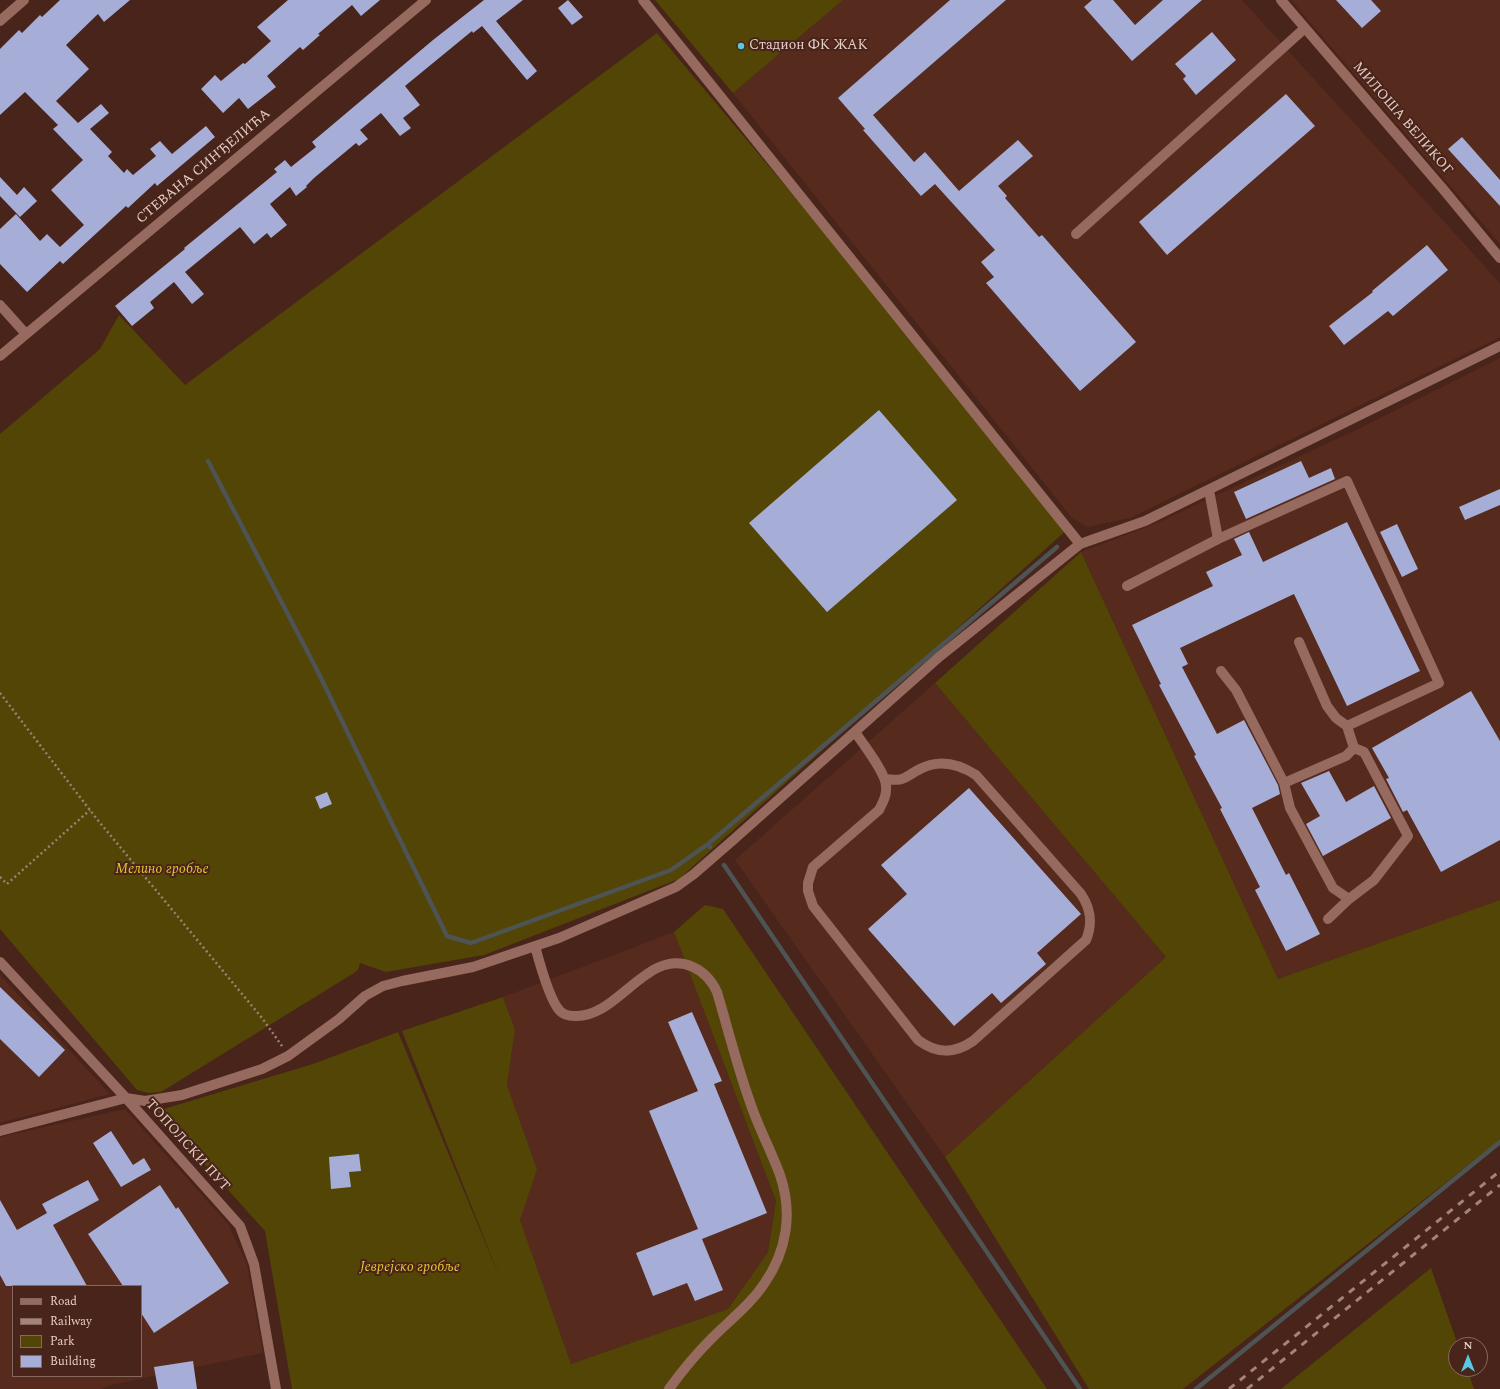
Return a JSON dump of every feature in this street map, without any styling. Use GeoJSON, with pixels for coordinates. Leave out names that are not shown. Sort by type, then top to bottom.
{"type":"FeatureCollection","features":[{"type":"Feature","properties":{"kind":"street"},"geometry":{"type":"LineString","coordinates":[[0,21],[24,0]]}},
{"type":"Feature","properties":{"kind":"street","name":"СТЕВАНА СИНЂЕЛИЋА"},"geometry":{"type":"LineString","coordinates":[[0,356],[426,0]]}},
{"type":"Feature","properties":{"kind":"street"},"geometry":{"type":"LineString","coordinates":[[642,0],[1080,544]]}},
{"type":"Feature","properties":{"kind":"street","name":"МИЛОША ВЕЛИКОГ"},"geometry":{"type":"LineString","coordinates":[[1281,0],[1500,258]]}},
{"type":"Feature","properties":{"kind":"street"},"geometry":{"type":"LineString","coordinates":[[1076,234],[1305,28]]}},
{"type":"Feature","properties":{"kind":"street"},"geometry":{"type":"LineString","coordinates":[[0,305],[26,334]]}},
{"type":"Feature","properties":{"kind":"street"},"geometry":{"type":"LineString","coordinates":[[0,1131],[126,1098],[145,1101],[182,1095],[262,1069],[288,1056],[339,1019],[365,996],[383,986],[473,967],[559,938],[676,887],[711,860],[939,657],[1080,544],[1145,521],[1500,346]]}},
{"type":"Feature","properties":{"kind":"street"},"geometry":{"type":"LineString","coordinates":[[1127,586],[1218,540],[1347,481],[1439,684],[1348,726]]}},
{"type":"Feature","properties":{"kind":"street"},"geometry":{"type":"LineString","coordinates":[[1209,490],[1218,540]]}},
{"type":"Feature","properties":{"kind":"street"},"geometry":{"type":"LineString","coordinates":[[1299,642],[1327,706],[1336,718],[1348,726],[1354,748]]}},
{"type":"Feature","properties":{"kind":"street"},"geometry":{"type":"LineString","coordinates":[[1221,671],[1236,690],[1284,783],[1290,808],[1333,888],[1349,899]]}},
{"type":"Feature","properties":{"kind":"street"},"geometry":{"type":"LineString","coordinates":[[855,732],[885,779],[886,793],[884,802],[879,810],[813,867],[808,882],[810,898],[813,906],[918,1040],[935,1050],[952,1051],[973,1041],[1086,940],[1090,924],[1089,908],[1081,894],[972,772],[960,766],[943,763],[926,766],[906,778],[896,781],[885,779]]}},
{"type":"Feature","properties":{"kind":"street"},"geometry":{"type":"LineString","coordinates":[[1284,783],[1346,756],[1354,748]]}},
{"type":"Feature","properties":{"kind":"street"},"geometry":{"type":"LineString","coordinates":[[1328,919],[1349,899],[1374,880],[1408,836],[1364,752],[1354,748]]}},
{"type":"Feature","properties":{"kind":"street"},"geometry":{"type":"LineString","coordinates":[[535,946],[558,1009],[567,1016],[584,1016],[596,1012],[648,973],[665,965],[686,965],[698,969],[704,973],[714,985],[717,992],[743,1082],[765,1142],[780,1175],[786,1205],[787,1232],[773,1270],[756,1295],[695,1355],[681,1372],[670,1389]]}},
{"type":"Feature","properties":{"kind":"street","name":"ТОПОЛСКИ ПУТ"},"geometry":{"type":"LineString","coordinates":[[0,962],[126,1098],[240,1226],[254,1264],[276,1389]]}},
{"type":"Feature","properties":{"kind":"path"},"geometry":{"type":"LineString","coordinates":[[0,693],[90,810],[262,1018],[288,1056]]}},
{"type":"Feature","properties":{"kind":"path"},"geometry":{"type":"LineString","coordinates":[[0,877],[7,884],[90,810]]}},
{"type":"Feature","properties":{"kind":"shaded area"},"geometry":{"type":"Polygon","coordinates":[[[843,0],[1242,0],[1500,283],[1500,337],[1130,518],[1088,527],[1072,518],[733,93],[843,0]]]}},
{"type":"Feature","properties":{"kind":"shaded area"},"geometry":{"type":"Polygon","coordinates":[[[1291,0],[1500,0],[1500,244],[1291,0]]]}},
{"type":"Feature","properties":{"kind":"shaded area"},"geometry":{"type":"Polygon","coordinates":[[[1500,358],[1500,900],[1278,979],[1081,552],[1157,523],[1356,430],[1500,358]]]}},
{"type":"Feature","properties":{"kind":"shaded area"},"geometry":{"type":"Polygon","coordinates":[[[935,683],[1166,957],[945,1157],[735,860],[935,683]]]}},
{"type":"Feature","properties":{"kind":"shaded area"},"geometry":{"type":"Polygon","coordinates":[[[674,932],[776,1201],[768,1252],[728,1309],[571,1364],[520,1220],[537,1169],[507,1085],[515,1029],[503,997],[674,932]]]}},
{"type":"Feature","properties":{"kind":"shaded area"},"geometry":{"type":"Polygon","coordinates":[[[0,975],[110,1094],[0,1123],[0,975]]]}},
{"type":"Feature","properties":{"kind":"shaded area"},"geometry":{"type":"Polygon","coordinates":[[[125,1109],[228,1224],[247,1264],[263,1353],[111,1385],[101,1389],[0,1389],[0,1137],[125,1109]]]}},
{"type":"Feature","properties":{"kind":"green space","name":"Стадион ФК ЖАК"},"geometry":{"type":"Polygon","coordinates":[[[655,0],[843,0],[733,93],[655,0]]]}},
{"type":"Feature","properties":{"kind":"green space","name":"Мелино гробље"},"geometry":{"type":"Polygon","coordinates":[[[657,33],[1071,526],[679,879],[484,955],[386,972],[360,963],[358,970],[354,973],[161,1092],[149,1093],[137,1090],[0,929],[0,434],[100,349],[119,315],[185,385],[657,33]]]}},
{"type":"Feature","properties":{"kind":"green space"},"geometry":{"type":"Polygon","coordinates":[[[1081,552],[1278,979],[1500,900],[1500,1140],[1183,1389],[1089,1389],[945,1157],[1166,957],[935,683],[1081,552]]]}},
{"type":"Feature","properties":{"kind":"green space","name":"Јеврејско гробље"},"geometry":{"type":"Polygon","coordinates":[[[705,905],[723,909],[1047,1389],[292,1389],[265,1231],[157,1111],[313,1064],[398,1032],[500,1278],[402,1031],[503,997],[515,1029],[507,1085],[537,1169],[520,1220],[571,1364],[728,1309],[768,1252],[776,1201],[674,932],[705,905]]]}},
{"type":"Feature","properties":{"kind":"green space"},"geometry":{"type":"Polygon","coordinates":[[[1431,1268],[1455,1337],[1448,1337],[1448,1377],[1470,1377],[1474,1389],[1281,1389],[1431,1268]]]}},
{"type":"Feature","properties":{"kind":"building"},"geometry":{"type":"Polygon","coordinates":[[[60,0],[130,0],[104,22],[98,14],[66,45],[89,69],[56,101],[78,123],[101,104],[109,113],[90,129],[112,152],[108,156],[124,173],[127,169],[133,175],[156,156],[150,149],[160,141],[172,154],[206,126],[215,137],[157,186],[155,183],[128,208],[126,206],[63,264],[60,261],[27,292],[0,264],[0,229],[16,214],[40,241],[47,234],[60,247],[84,225],[51,190],[83,160],[53,129],[58,125],[25,92],[0,115],[0,49],[19,30],[22,33],[40,15],[42,17],[60,0]]]}},
{"type":"Feature","properties":{"kind":"building"},"geometry":{"type":"Polygon","coordinates":[[[288,0],[380,0],[361,16],[352,5],[318,34],[320,35],[303,50],[300,47],[267,76],[276,87],[248,109],[239,98],[223,113],[201,89],[215,75],[221,81],[243,63],[245,64],[271,41],[257,27],[288,0]]]}},
{"type":"Feature","properties":{"kind":"building"},"geometry":{"type":"Polygon","coordinates":[[[484,0],[523,0],[496,21],[537,71],[527,80],[482,26],[473,33],[472,31],[405,86],[420,105],[403,118],[411,128],[400,136],[381,113],[360,130],[368,139],[359,146],[356,143],[314,178],[306,186],[307,187],[296,196],[290,187],[270,204],[287,225],[271,238],[267,233],[254,244],[240,227],[185,272],[204,294],[192,304],[174,282],[150,302],[154,308],[132,326],[115,306],[277,172],[274,169],[285,160],[291,167],[316,147],[312,142],[433,40],[484,0]]]}},
{"type":"Feature","properties":{"kind":"building"},"geometry":{"type":"Polygon","coordinates":[[[568,0],[583,17],[572,25],[558,8],[568,0]]]}},
{"type":"Feature","properties":{"kind":"building"},"geometry":{"type":"Polygon","coordinates":[[[950,0],[1006,0],[873,115],[914,162],[925,152],[959,191],[1018,140],[1033,156],[998,186],[1007,196],[1005,198],[1039,237],[1042,235],[1136,342],[1080,391],[986,283],[994,277],[981,262],[995,250],[935,184],[921,196],[863,130],[865,129],[838,98],[950,0]]]}},
{"type":"Feature","properties":{"kind":"building"},"geometry":{"type":"Polygon","coordinates":[[[1092,0],[1113,0],[1135,25],[1163,0],[1202,0],[1132,61],[1084,7],[1092,0]]]}},
{"type":"Feature","properties":{"kind":"building"},"geometry":{"type":"Polygon","coordinates":[[[1336,0],[1371,0],[1381,11],[1362,28],[1336,0]]]}},
{"type":"Feature","properties":{"kind":"building"},"geometry":{"type":"Polygon","coordinates":[[[1212,32],[1236,60],[1196,95],[1183,79],[1186,76],[1175,64],[1212,32]]]}},
{"type":"Feature","properties":{"kind":"building"},"geometry":{"type":"Polygon","coordinates":[[[1286,94],[1315,126],[1167,255],[1139,222],[1286,94]]]}},
{"type":"Feature","properties":{"kind":"building"},"geometry":{"type":"Polygon","coordinates":[[[1462,137],[1500,180],[1500,206],[1448,149],[1462,137]]]}},
{"type":"Feature","properties":{"kind":"building"},"geometry":{"type":"Polygon","coordinates":[[[0,177],[17,195],[24,187],[37,201],[20,217],[0,196],[0,177]]]}},
{"type":"Feature","properties":{"kind":"building"},"geometry":{"type":"Polygon","coordinates":[[[1427,245],[1448,270],[1393,316],[1388,311],[1344,345],[1329,326],[1373,292],[1372,291],[1427,245]]]}},
{"type":"Feature","properties":{"kind":"building"},"geometry":{"type":"Polygon","coordinates":[[[879,410],[957,500],[827,612],[749,523],[879,410]]]}},
{"type":"Feature","properties":{"kind":"building"},"geometry":{"type":"Polygon","coordinates":[[[1301,461],[1309,478],[1331,468],[1335,479],[1246,519],[1234,492],[1301,461]]]}},
{"type":"Feature","properties":{"kind":"building"},"geometry":{"type":"Polygon","coordinates":[[[1500,489],[1500,505],[1465,520],[1459,507],[1500,489]]]}},
{"type":"Feature","properties":{"kind":"building"},"geometry":{"type":"Polygon","coordinates":[[[1347,522],[1420,671],[1347,706],[1294,594],[1180,648],[1188,664],[1182,667],[1217,734],[1244,720],[1278,785],[1280,794],[1252,808],[1286,875],[1289,873],[1320,934],[1286,951],[1255,890],[1260,887],[1220,809],[1222,808],[1194,756],[1196,755],[1159,685],[1161,684],[1132,625],[1213,586],[1206,572],[1242,555],[1234,539],[1249,532],[1263,562],[1347,522]]]}},
{"type":"Feature","properties":{"kind":"building"},"geometry":{"type":"Polygon","coordinates":[[[1397,524],[1418,569],[1402,577],[1380,532],[1397,524]]]}},
{"type":"Feature","properties":{"kind":"building"},"geometry":{"type":"Polygon","coordinates":[[[1471,691],[1500,741],[1500,840],[1441,872],[1407,810],[1403,812],[1386,779],[1389,778],[1372,748],[1471,691]]]}},
{"type":"Feature","properties":{"kind":"building"},"geometry":{"type":"Polygon","coordinates":[[[1329,771],[1346,802],[1374,786],[1391,818],[1323,856],[1306,824],[1320,816],[1301,783],[1329,771]]]}},
{"type":"Feature","properties":{"kind":"building"},"geometry":{"type":"Polygon","coordinates":[[[969,788],[1081,914],[1037,953],[1046,964],[1001,1003],[992,993],[954,1026],[868,929],[907,894],[881,865],[969,788]]]}},
{"type":"Feature","properties":{"kind":"building"},"geometry":{"type":"Polygon","coordinates":[[[327,792],[332,804],[320,809],[315,797],[327,792]]]}},
{"type":"Feature","properties":{"kind":"building"},"geometry":{"type":"Polygon","coordinates":[[[0,987],[65,1050],[39,1077],[0,1039],[0,987]]]}},
{"type":"Feature","properties":{"kind":"building"},"geometry":{"type":"Polygon","coordinates":[[[692,1012],[722,1081],[714,1084],[767,1213],[702,1239],[723,1290],[695,1301],[687,1283],[653,1296],[636,1253],[698,1229],[649,1111],[698,1091],[668,1022],[692,1012]]]}},
{"type":"Feature","properties":{"kind":"building"},"geometry":{"type":"Polygon","coordinates":[[[111,1131],[133,1165],[144,1158],[151,1170],[121,1187],[93,1143],[111,1131]]]}},
{"type":"Feature","properties":{"kind":"building"},"geometry":{"type":"Polygon","coordinates":[[[359,1154],[361,1171],[349,1172],[351,1187],[331,1189],[329,1157],[359,1154]]]}},
{"type":"Feature","properties":{"kind":"building"},"geometry":{"type":"Polygon","coordinates":[[[88,1180],[99,1200],[53,1225],[86,1285],[6,1286],[0,1275],[0,1200],[17,1230],[47,1213],[42,1204],[88,1180]]]}},
{"type":"Feature","properties":{"kind":"building"},"geometry":{"type":"Polygon","coordinates":[[[160,1185],[176,1209],[178,1207],[229,1283],[154,1333],[142,1315],[142,1285],[122,1285],[88,1234],[160,1185]]]}},
{"type":"Feature","properties":{"kind":"building"},"geometry":{"type":"Polygon","coordinates":[[[193,1361],[197,1389],[158,1389],[154,1367],[193,1361]]]}},
{"type":"Feature","properties":{"kind":"waterway"},"geometry":{"type":"LineString","coordinates":[[208,461],[318,672],[447,936],[471,943],[671,870],[708,844],[710,847]]}},
{"type":"Feature","properties":{"kind":"waterway"},"geometry":{"type":"LineString","coordinates":[[708,844],[1057,547]]}},
{"type":"Feature","properties":{"kind":"waterway"},"geometry":{"type":"LineString","coordinates":[[724,865],[1080,1389]]}},
{"type":"Feature","properties":{"kind":"waterway"},"geometry":{"type":"LineString","coordinates":[[1196,1389],[1500,1142]]}},
{"type":"Feature","properties":{"kind":"railway"},"geometry":{"type":"LineString","coordinates":[[1229,1389],[1500,1171]]}},
{"type":"Feature","properties":{"kind":"railway"},"geometry":{"type":"LineString","coordinates":[[1247,1389],[1500,1185]]}},
{"type":"Feature","properties":{"kind":"place","name":"Стадион ФК ЖАК"},"geometry":{"type":"Point","coordinates":[741,46]}}]}
